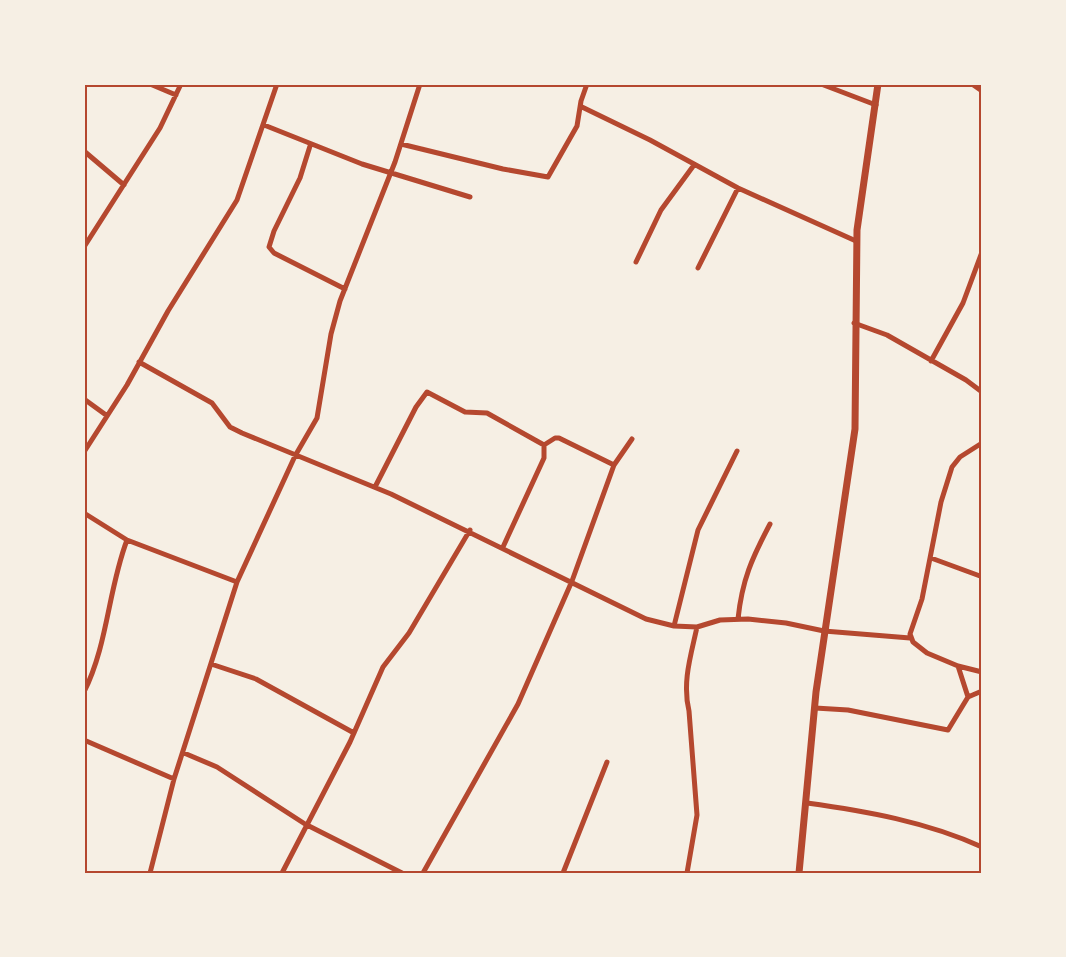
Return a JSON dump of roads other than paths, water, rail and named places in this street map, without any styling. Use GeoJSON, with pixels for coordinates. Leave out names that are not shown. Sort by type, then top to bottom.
{"type":"FeatureCollection","features":[{"type":"Feature","properties":{"kind":"street"},"geometry":{"type":"LineString","coordinates":[[150,84],[176,95]]}},
{"type":"Feature","properties":{"kind":"street"},"geometry":{"type":"LineString","coordinates":[[84,247],[160,128],[181,84]]}},
{"type":"Feature","properties":{"kind":"street"},"geometry":{"type":"LineString","coordinates":[[84,452],[212,237],[237,200],[277,84]]}},
{"type":"Feature","properties":{"kind":"street"},"geometry":{"type":"LineString","coordinates":[[150,873],[174,779],[237,582],[295,456],[317,418],[331,334],[345,289],[401,144],[420,84]]}},
{"type":"Feature","properties":{"kind":"street"},"geometry":{"type":"LineString","coordinates":[[401,144],[503,169],[548,177],[577,126],[582,107],[581,101],[587,84]]}},
{"type":"Feature","properties":{"kind":"street"},"geometry":{"type":"LineString","coordinates":[[820,84],[876,105]]}},
{"type":"Feature","properties":{"kind":"street"},"geometry":{"type":"LineString","coordinates":[[799,873],[824,631],[855,429],[856,242],[878,84]]}},
{"type":"Feature","properties":{"kind":"street"},"geometry":{"type":"LineString","coordinates":[[972,84],[982,91]]}},
{"type":"Feature","properties":{"kind":"street"},"geometry":{"type":"LineString","coordinates":[[582,107],[738,188],[856,242]]}},
{"type":"Feature","properties":{"kind":"street"},"geometry":{"type":"LineString","coordinates":[[264,125],[310,146],[470,197]]}},
{"type":"Feature","properties":{"kind":"street"},"geometry":{"type":"LineString","coordinates":[[310,146],[300,177],[274,231],[269,247],[274,253],[345,289]]}},
{"type":"Feature","properties":{"kind":"street"},"geometry":{"type":"LineString","coordinates":[[84,151],[124,185]]}},
{"type":"Feature","properties":{"kind":"street"},"geometry":{"type":"LineString","coordinates":[[636,262],[661,210],[694,165]]}},
{"type":"Feature","properties":{"kind":"street"},"geometry":{"type":"LineString","coordinates":[[698,268],[738,188]]}},
{"type":"Feature","properties":{"kind":"street"},"geometry":{"type":"LineString","coordinates":[[932,361],[963,303],[982,252]]}},
{"type":"Feature","properties":{"kind":"street"},"geometry":{"type":"LineString","coordinates":[[854,323],[886,335],[982,393]]}},
{"type":"Feature","properties":{"kind":"street"},"geometry":{"type":"LineString","coordinates":[[139,362],[212,402],[230,427],[295,456],[375,487],[470,530],[629,612],[674,626],[697,627],[738,619],[786,623],[824,631],[910,638],[927,653],[958,666],[982,672]]}},
{"type":"Feature","properties":{"kind":"street"},"geometry":{"type":"LineString","coordinates":[[375,487],[416,407],[427,393],[465,412],[487,413],[544,445]]}},
{"type":"Feature","properties":{"kind":"street"},"geometry":{"type":"LineString","coordinates":[[84,399],[106,415]]}},
{"type":"Feature","properties":{"kind":"street"},"geometry":{"type":"LineString","coordinates":[[544,445],[559,438],[614,465]]}},
{"type":"Feature","properties":{"kind":"street"},"geometry":{"type":"LineString","coordinates":[[423,873],[518,704],[572,581],[614,465],[632,439]]}},
{"type":"Feature","properties":{"kind":"street"},"geometry":{"type":"LineString","coordinates":[[910,638],[932,558],[941,502],[952,467],[960,457],[982,443]]}},
{"type":"Feature","properties":{"kind":"street"},"geometry":{"type":"LineString","coordinates":[[503,547],[544,458],[544,445]]}},
{"type":"Feature","properties":{"kind":"street"},"geometry":{"type":"LineString","coordinates":[[674,626],[698,530],[737,451]]}},
{"type":"Feature","properties":{"kind":"street"},"geometry":{"type":"LineString","coordinates":[[84,513],[127,540],[237,582]]}},
{"type":"Feature","properties":{"kind":"street"},"geometry":{"type":"LineString","coordinates":[[738,619],[741,587],[750,562],[770,524]]}},
{"type":"Feature","properties":{"kind":"street"},"geometry":{"type":"LineString","coordinates":[[282,873],[305,824],[354,733],[383,667],[408,633],[470,530]]}},
{"type":"Feature","properties":{"kind":"street"},"geometry":{"type":"LineString","coordinates":[[84,692],[98,657],[112,583],[127,540]]}},
{"type":"Feature","properties":{"kind":"street"},"geometry":{"type":"LineString","coordinates":[[932,558],[980,576],[982,574]]}},
{"type":"Feature","properties":{"kind":"street"},"geometry":{"type":"LineString","coordinates":[[687,873],[698,815],[686,687],[697,627]]}},
{"type":"Feature","properties":{"kind":"street"},"geometry":{"type":"LineString","coordinates":[[211,664],[256,680],[354,733]]}},
{"type":"Feature","properties":{"kind":"street"},"geometry":{"type":"LineString","coordinates":[[958,666],[968,697]]}},
{"type":"Feature","properties":{"kind":"street"},"geometry":{"type":"LineString","coordinates":[[815,708],[848,710],[948,730],[968,697],[982,690]]}},
{"type":"Feature","properties":{"kind":"street"},"geometry":{"type":"LineString","coordinates":[[84,740],[174,779]]}},
{"type":"Feature","properties":{"kind":"street"},"geometry":{"type":"LineString","coordinates":[[183,753],[218,767],[305,824],[402,873]]}},
{"type":"Feature","properties":{"kind":"street"},"geometry":{"type":"LineString","coordinates":[[563,873],[607,762]]}},
{"type":"Feature","properties":{"kind":"street"},"geometry":{"type":"LineString","coordinates":[[807,803],[875,813],[958,835],[982,847]]}}]}
